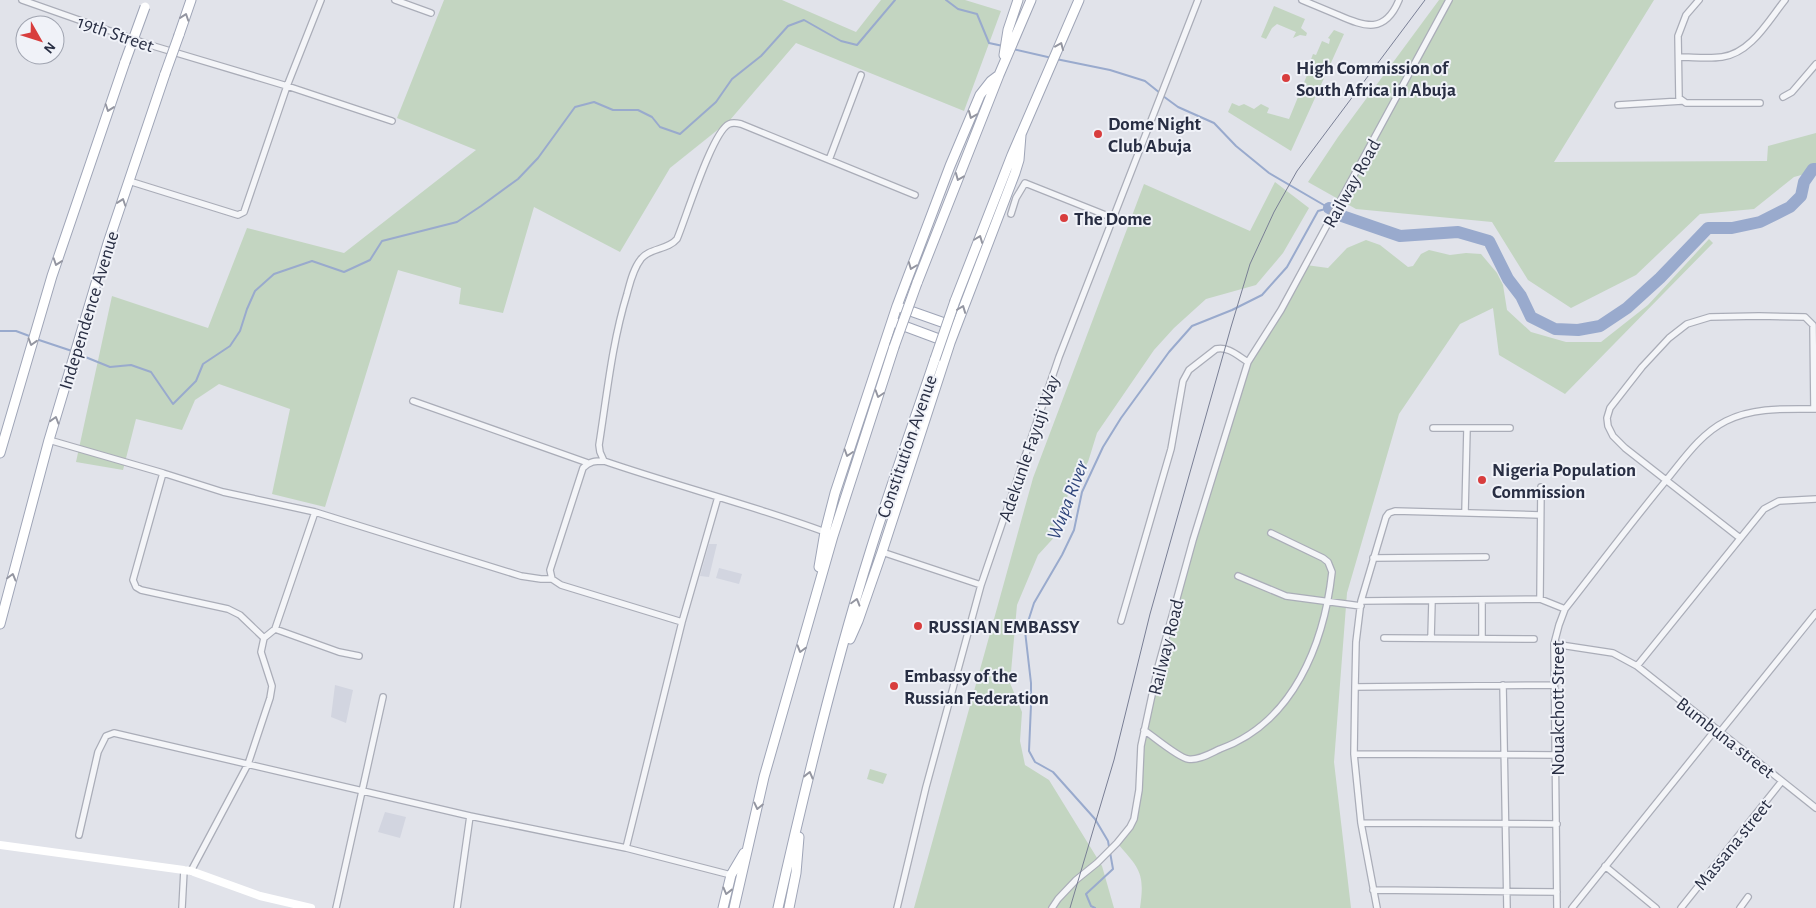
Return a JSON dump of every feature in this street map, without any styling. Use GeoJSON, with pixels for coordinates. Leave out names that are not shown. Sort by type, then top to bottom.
{"type":"FeatureCollection","features":[{"type":"Feature","properties":{"kind":"main road","name":"Independence Avenue"},"geometry":{"type":"LineString","coordinates":[[0,624],[48,440],[108,243],[191,0]]}},
{"type":"Feature","properties":{"kind":"main road"},"geometry":{"type":"LineString","coordinates":[[1003,66],[1008,30],[1018,0]]}},
{"type":"Feature","properties":{"kind":"main road"},"geometry":{"type":"LineString","coordinates":[[734,908],[764,778],[810,616],[833,536],[894,347],[917,283],[999,75],[1031,0]]}},
{"type":"Feature","properties":{"kind":"main road","name":"Constitution Avenue"},"geometry":{"type":"LineString","coordinates":[[778,908],[801,809],[871,549],[955,301],[1021,135],[1079,0]]}},
{"type":"Feature","properties":{"kind":"main road"},"geometry":{"type":"LineString","coordinates":[[0,453],[3,429],[146,4]]}},
{"type":"Feature","properties":{"kind":"main road"},"geometry":{"type":"LineString","coordinates":[[810,616],[825,532],[835,493],[897,306],[950,166],[980,96],[991,81],[999,75]]}},
{"type":"Feature","properties":{"kind":"main road"},"geometry":{"type":"LineString","coordinates":[[842,651],[858,621],[955,327],[1016,173],[1021,135]]}},
{"type":"Feature","properties":{"kind":"main road"},"geometry":{"type":"LineString","coordinates":[[897,306],[955,327]]}},
{"type":"Feature","properties":{"kind":"main road"},"geometry":{"type":"LineString","coordinates":[[892,321],[950,343]]}},
{"type":"Feature","properties":{"kind":"main road"},"geometry":{"type":"LineString","coordinates":[[788,908],[796,873],[801,809]]}},
{"type":"Feature","properties":{"kind":"main road"},"geometry":{"type":"LineString","coordinates":[[723,908],[731,874],[749,844]]}},
{"type":"Feature","properties":{"kind":"street","name":"19th Street"},"geometry":{"type":"LineString","coordinates":[[22,0],[150,45],[287,86],[392,121]]}},
{"type":"Feature","properties":{"kind":"street"},"geometry":{"type":"LineString","coordinates":[[129,181],[238,215],[244,212],[287,86],[321,0]]}},
{"type":"Feature","properties":{"kind":"street"},"geometry":{"type":"LineString","coordinates":[[395,0],[431,12]]}},
{"type":"Feature","properties":{"kind":"street","name":"Adekunle Fayuji Way"},"geometry":{"type":"LineString","coordinates":[[897,908],[926,787],[981,585],[1059,357],[1198,0]]}},
{"type":"Feature","properties":{"kind":"street"},"geometry":{"type":"LineString","coordinates":[[1302,0],[1357,23],[1368,25],[1384,21],[1400,0]]}},
{"type":"Feature","properties":{"kind":"street","name":"Railway Road"},"geometry":{"type":"LineString","coordinates":[[1052,908],[1070,886],[1098,863],[1117,843],[1130,827],[1136,811],[1141,746],[1158,666],[1193,540],[1248,362],[1281,310],[1449,0]]}},
{"type":"Feature","properties":{"kind":"street"},"geometry":{"type":"LineString","coordinates":[[1682,101],[1679,98],[1678,36],[1686,15],[1698,0]]}},
{"type":"Feature","properties":{"kind":"street"},"geometry":{"type":"LineString","coordinates":[[1678,57],[1722,57],[1738,52],[1754,40],[1785,0]]}},
{"type":"Feature","properties":{"kind":"street"},"geometry":{"type":"LineString","coordinates":[[1784,97],[1792,92],[1816,64]]}},
{"type":"Feature","properties":{"kind":"street"},"geometry":{"type":"LineString","coordinates":[[829,160],[861,75]]}},
{"type":"Feature","properties":{"kind":"street"},"geometry":{"type":"LineString","coordinates":[[1618,105],[1682,101],[1686,103],[1760,103]]}},
{"type":"Feature","properties":{"kind":"street"},"geometry":{"type":"LineString","coordinates":[[604,461],[599,448],[608,384],[621,314],[632,277],[645,255],[677,239],[710,153],[725,127],[730,123],[741,124],[916,195]]}},
{"type":"Feature","properties":{"kind":"street"},"geometry":{"type":"LineString","coordinates":[[1011,214],[1016,198],[1025,183],[1113,218]]}},
{"type":"Feature","properties":{"kind":"street"},"geometry":{"type":"LineString","coordinates":[[1740,538],[1619,442],[1608,426],[1607,418],[1610,408],[1642,367],[1669,338],[1687,324],[1710,317],[1788,316],[1804,317],[1813,325],[1815,409]]}},
{"type":"Feature","properties":{"kind":"street"},"geometry":{"type":"LineString","coordinates":[[1121,621],[1171,449],[1179,398],[1186,375],[1216,349],[1220,348],[1226,348],[1248,362]]}},
{"type":"Feature","properties":{"kind":"street"},"geometry":{"type":"LineString","coordinates":[[413,401],[588,463]]}},
{"type":"Feature","properties":{"kind":"street","name":"Nouakchott Street"},"geometry":{"type":"LineString","coordinates":[[1558,908],[1554,644],[1565,609],[1667,480],[1709,432],[1727,420],[1749,413],[1768,409],[1815,409]]}},
{"type":"Feature","properties":{"kind":"street"},"geometry":{"type":"LineString","coordinates":[[1434,428],[1510,428]]}},
{"type":"Feature","properties":{"kind":"street"},"geometry":{"type":"LineString","coordinates":[[1465,512],[1467,429]]}},
{"type":"Feature","properties":{"kind":"street"},"geometry":{"type":"LineString","coordinates":[[48,440],[222,492],[315,512],[521,576],[552,579],[560,585],[682,622]]}},
{"type":"Feature","properties":{"kind":"street"},"geometry":{"type":"LineString","coordinates":[[552,579],[550,570],[583,468],[593,461],[604,461],[825,532]]}},
{"type":"Feature","properties":{"kind":"street"},"geometry":{"type":"LineString","coordinates":[[162,473],[133,580],[134,583],[141,590],[228,609],[240,615],[264,638]]}},
{"type":"Feature","properties":{"kind":"street"},"geometry":{"type":"LineString","coordinates":[[1540,599],[1541,487]]}},
{"type":"Feature","properties":{"kind":"street"},"geometry":{"type":"LineString","coordinates":[[626,848],[682,622],[718,497]]}},
{"type":"Feature","properties":{"kind":"street"},"geometry":{"type":"LineString","coordinates":[[1637,666],[1764,509],[1779,502],[1797,499],[1816,499]]}},
{"type":"Feature","properties":{"kind":"street"},"geometry":{"type":"LineString","coordinates":[[1377,908],[1361,823],[1354,754],[1356,642],[1361,603],[1386,517],[1389,513],[1395,511],[1540,514]]}},
{"type":"Feature","properties":{"kind":"street"},"geometry":{"type":"LineString","coordinates":[[182,908],[187,871],[248,764],[270,698],[272,686],[261,652],[264,638],[275,629],[315,512]]}},
{"type":"Feature","properties":{"kind":"street"},"geometry":{"type":"LineString","coordinates":[[1144,730],[1184,758],[1196,760],[1247,737],[1282,704],[1300,678],[1316,646],[1332,572],[1328,562],[1271,533]]}},
{"type":"Feature","properties":{"kind":"street"},"geometry":{"type":"LineString","coordinates":[[882,552],[981,585]]}},
{"type":"Feature","properties":{"kind":"street"},"geometry":{"type":"LineString","coordinates":[[1373,558],[1486,557]]}},
{"type":"Feature","properties":{"kind":"street"},"geometry":{"type":"LineString","coordinates":[[1238,576],[1286,596],[1326,602],[1540,599],[1565,609]]}},
{"type":"Feature","properties":{"kind":"street"},"geometry":{"type":"LineString","coordinates":[[1431,638],[1432,601]]}},
{"type":"Feature","properties":{"kind":"street"},"geometry":{"type":"LineString","coordinates":[[1482,601],[1482,638]]}},
{"type":"Feature","properties":{"kind":"street"},"geometry":{"type":"LineString","coordinates":[[1572,908],[1816,613]]}},
{"type":"Feature","properties":{"kind":"street"},"geometry":{"type":"LineString","coordinates":[[275,629],[339,652],[359,656]]}},
{"type":"Feature","properties":{"kind":"street"},"geometry":{"type":"LineString","coordinates":[[1384,638],[1534,639]]}},
{"type":"Feature","properties":{"kind":"street","name":"Bumbuna street"},"geometry":{"type":"LineString","coordinates":[[1554,644],[1613,653],[1637,666],[1816,808]]}},
{"type":"Feature","properties":{"kind":"street"},"geometry":{"type":"LineString","coordinates":[[1503,685],[1507,908]]}},
{"type":"Feature","properties":{"kind":"street"},"geometry":{"type":"LineString","coordinates":[[1355,687],[1554,685]]}},
{"type":"Feature","properties":{"kind":"street"},"geometry":{"type":"LineString","coordinates":[[336,908],[382,697]]}},
{"type":"Feature","properties":{"kind":"street"},"geometry":{"type":"LineString","coordinates":[[79,835],[98,752],[104,739],[109,734],[114,733],[470,816],[626,848],[731,874]]}},
{"type":"Feature","properties":{"kind":"street"},"geometry":{"type":"LineString","coordinates":[[1354,754],[1556,755]]}},
{"type":"Feature","properties":{"kind":"street","name":"Massana street"},"geometry":{"type":"LineString","coordinates":[[1681,908],[1782,781]]}},
{"type":"Feature","properties":{"kind":"street"},"geometry":{"type":"LineString","coordinates":[[457,908],[470,816]]}},
{"type":"Feature","properties":{"kind":"street"},"geometry":{"type":"LineString","coordinates":[[1361,823],[1557,824]]}},
{"type":"Feature","properties":{"kind":"street"},"geometry":{"type":"LineString","coordinates":[[0,845],[187,871],[260,896],[311,908]]}},
{"type":"Feature","properties":{"kind":"street"},"geometry":{"type":"LineString","coordinates":[[1605,866],[1656,908]]}},
{"type":"Feature","properties":{"kind":"street"},"geometry":{"type":"LineString","coordinates":[[1373,890],[1557,892]]}},
{"type":"Feature","properties":{"kind":"street"},"geometry":{"type":"LineString","coordinates":[[1740,908],[1748,897]]}},
{"type":"Feature","properties":{"kind":"shaded area"},"geometry":{"type":"Polygon","coordinates":[[[709,544],[717,544],[709,577],[700,576],[709,544]]]}},
{"type":"Feature","properties":{"kind":"shaded area"},"geometry":{"type":"Polygon","coordinates":[[[719,568],[742,574],[739,584],[716,578],[719,568]]]}},
{"type":"Feature","properties":{"kind":"shaded area"},"geometry":{"type":"Polygon","coordinates":[[[335,685],[353,690],[346,723],[331,717],[335,685]]]}},
{"type":"Feature","properties":{"kind":"shaded area"},"geometry":{"type":"Polygon","coordinates":[[[385,812],[406,817],[400,838],[378,832],[385,812]]]}},
{"type":"Feature","properties":{"kind":"green space"},"geometry":{"type":"Polygon","coordinates":[[[444,0],[782,0],[856,32],[881,0],[965,0],[1001,11],[964,111],[796,43],[730,120],[670,168],[620,252],[534,207],[503,313],[459,304],[461,288],[398,270],[325,507],[272,494],[290,409],[219,384],[195,400],[182,430],[136,419],[123,470],[76,462],[112,296],[208,328],[247,228],[344,253],[476,150],[397,118],[444,0]]]}},
{"type":"Feature","properties":{"kind":"green space"},"geometry":{"type":"Polygon","coordinates":[[[1439,0],[1654,0],[1554,162],[1767,161],[1768,146],[1816,133],[1816,171],[1794,177],[1754,209],[1700,214],[1636,275],[1571,308],[1528,280],[1492,222],[1356,209],[1308,182],[1338,137],[1439,0]]]}},
{"type":"Feature","properties":{"kind":"green space"},"geometry":{"type":"Polygon","coordinates":[[[1274,6],[1305,19],[1301,28],[1307,33],[1306,36],[1300,35],[1293,38],[1296,32],[1277,24],[1272,28],[1266,39],[1261,37],[1274,6]]]}},
{"type":"Feature","properties":{"kind":"green space"},"geometry":{"type":"Polygon","coordinates":[[[1334,30],[1344,34],[1291,151],[1228,112],[1232,103],[1239,106],[1244,104],[1254,109],[1261,104],[1269,108],[1267,113],[1289,119],[1312,63],[1310,62],[1313,54],[1316,55],[1322,41],[1329,44],[1330,39],[1328,38],[1334,30]]]}},
{"type":"Feature","properties":{"kind":"green space"},"geometry":{"type":"Polygon","coordinates":[[[1275,182],[1309,208],[1283,253],[1256,285],[1206,299],[1174,328],[1154,350],[1097,433],[1088,462],[1068,494],[1059,532],[1038,555],[1017,605],[1010,683],[1022,712],[1020,741],[1025,765],[1049,780],[1102,866],[1114,908],[914,908],[1033,478],[1144,184],[1250,231],[1275,182]]]}},
{"type":"Feature","properties":{"kind":"green space"},"geometry":{"type":"Polygon","coordinates":[[[1709,239],[1713,243],[1565,394],[1499,355],[1493,308],[1460,324],[1399,414],[1347,593],[1334,762],[1351,908],[1140,908],[1142,887],[1139,872],[1117,843],[1134,819],[1140,757],[1158,667],[1248,362],[1306,265],[1328,268],[1347,248],[1366,240],[1380,245],[1408,267],[1413,266],[1421,254],[1429,250],[1450,255],[1481,254],[1497,273],[1503,285],[1507,310],[1531,332],[1566,342],[1601,342],[1648,305],[1709,239]]]}},
{"type":"Feature","properties":{"kind":"green space"},"geometry":{"type":"Polygon","coordinates":[[[870,769],[887,774],[883,784],[867,779],[870,769]]]}},
{"type":"Feature","properties":{"kind":"waterway"},"geometry":{"type":"LineString","coordinates":[[78,354],[110,367],[131,365],[151,372],[173,404],[196,381],[203,364],[230,346],[240,331],[255,291],[274,274],[312,261],[344,272],[370,260],[382,241],[457,222],[518,179],[538,158],[575,107],[594,102],[613,110],[638,110],[652,117],[660,127],[680,134],[716,102],[732,79],[761,56],[788,26],[804,20],[841,41],[857,45],[895,0]]}},
{"type":"Feature","properties":{"kind":"waterway"},"geometry":{"type":"LineString","coordinates":[[946,0],[958,9],[977,14],[989,43],[1003,46]]}},
{"type":"Feature","properties":{"kind":"waterway"},"geometry":{"type":"LineString","coordinates":[[1013,49],[1052,58]]}},
{"type":"Feature","properties":{"kind":"waterway"},"geometry":{"type":"LineString","coordinates":[[1056,59],[1110,70],[1145,81],[1160,93]]}},
{"type":"Feature","properties":{"kind":"waterway"},"geometry":{"type":"LineString","coordinates":[[1163,96],[1178,107],[1214,123],[1236,146],[1269,173],[1329,208]]}},
{"type":"Feature","properties":{"kind":"waterway"},"geometry":{"type":"LineString","coordinates":[[1329,208],[1342,216],[1400,236],[1458,232],[1489,241],[1508,279],[1521,296],[1531,317],[1555,329],[1578,330],[1600,326],[1627,308],[1660,278],[1708,228],[1732,228],[1760,222],[1790,207],[1801,196],[1804,182],[1813,169],[1816,169]]}},
{"type":"Feature","properties":{"kind":"waterway","name":"Wupa River"},"geometry":{"type":"LineString","coordinates":[[1095,908],[1091,906],[1086,894],[1113,869],[1108,841],[1095,819],[1053,772],[1035,762],[1029,751],[1031,683],[1025,631],[1034,603],[1074,530],[1082,492],[1103,447],[1121,418],[1169,352],[1192,326],[1232,310],[1262,295],[1287,267],[1318,211],[1329,208]]}},
{"type":"Feature","properties":{"kind":"waterway"},"geometry":{"type":"LineString","coordinates":[[0,331],[16,331],[32,337]]}},
{"type":"Feature","properties":{"kind":"waterway"},"geometry":{"type":"LineString","coordinates":[[36,339],[72,351]]}},
{"type":"Feature","properties":{"kind":"tram line"},"geometry":{"type":"LineString","coordinates":[[1070,908],[1114,760],[1150,614],[1250,264],[1274,212],[1297,171],[1425,0]]}},
{"type":"Feature","properties":{"kind":"place","name":"High Commission of South Africa in Abuja"},"geometry":{"type":"Point","coordinates":[1286,78]}},
{"type":"Feature","properties":{"kind":"place","name":"Dome Night Club Abuja"},"geometry":{"type":"Point","coordinates":[1098,134]}},
{"type":"Feature","properties":{"kind":"place","name":"The Dome"},"geometry":{"type":"Point","coordinates":[1064,218]}},
{"type":"Feature","properties":{"kind":"place","name":"Nigeria Population Commission"},"geometry":{"type":"Point","coordinates":[1482,480]}},
{"type":"Feature","properties":{"kind":"place","name":"RUSSIAN EMBASSY"},"geometry":{"type":"Point","coordinates":[918,626]}},
{"type":"Feature","properties":{"kind":"place","name":"Embassy of the Russian Federation"},"geometry":{"type":"Point","coordinates":[894,686]}}]}
